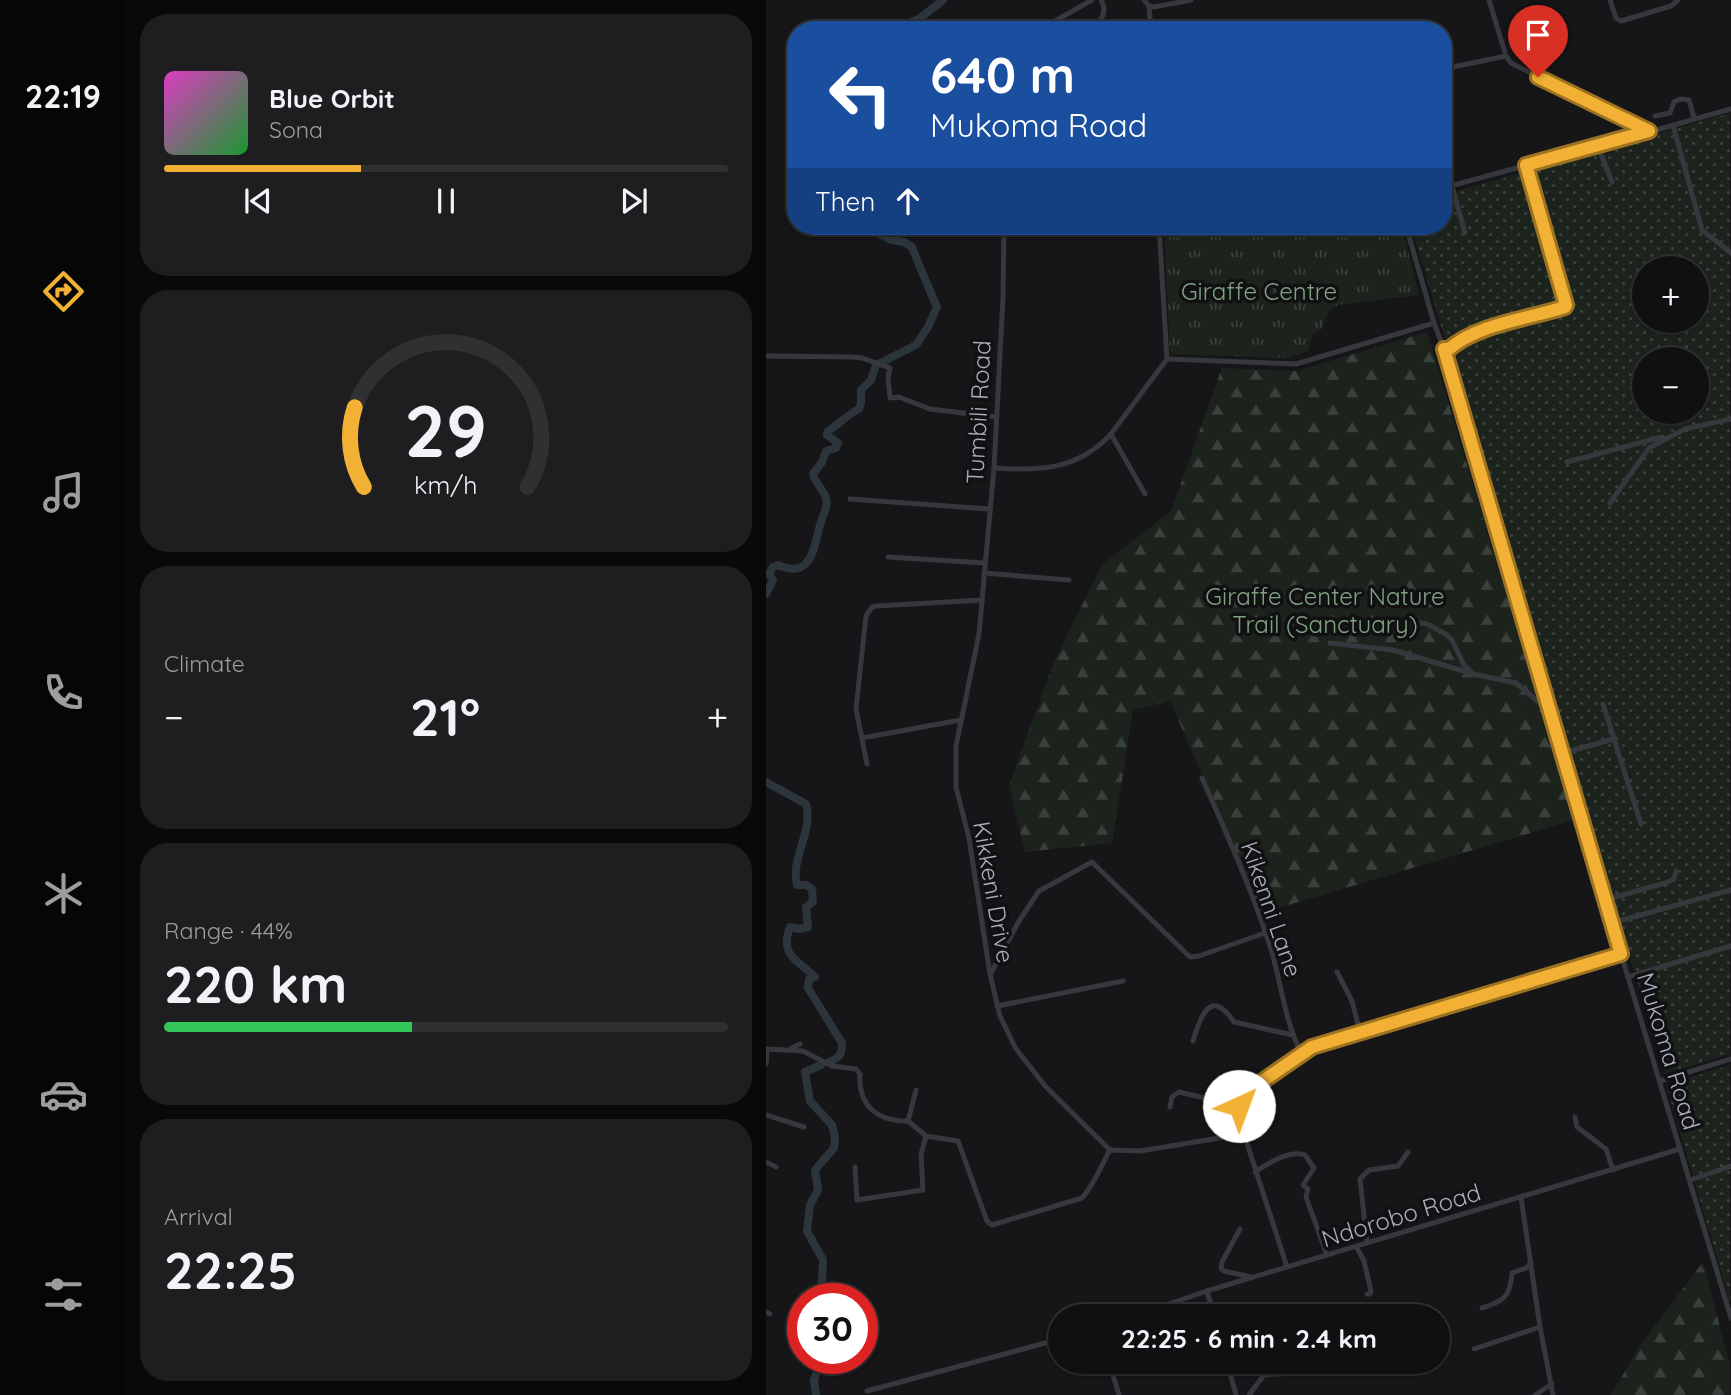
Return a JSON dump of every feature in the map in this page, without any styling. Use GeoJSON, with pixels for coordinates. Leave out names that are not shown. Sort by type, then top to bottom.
{"type":"FeatureCollection","features":[{"type":"Feature","properties":{"kind":"street"},"geometry":{"type":"LineString","coordinates":[[1055,21],[1092,0]]}},
{"type":"Feature","properties":{"kind":"street"},"geometry":{"type":"LineString","coordinates":[[1100,21],[1105,6],[1101,0]]}},
{"type":"Feature","properties":{"kind":"street"},"geometry":{"type":"LineString","coordinates":[[1144,0],[1149,6],[1150,21]]}},
{"type":"Feature","properties":{"kind":"street"},"geometry":{"type":"LineString","coordinates":[[1149,6],[1161,7],[1191,0]]}},
{"type":"Feature","properties":{"kind":"street"},"geometry":{"type":"LineString","coordinates":[[1489,0],[1506,56],[1516,66],[1649,131]]}},
{"type":"Feature","properties":{"kind":"street"},"geometry":{"type":"LineString","coordinates":[[1611,0],[1616,18],[1621,21],[1671,6],[1678,0]]}},
{"type":"Feature","properties":{"kind":"street"},"geometry":{"type":"LineString","coordinates":[[1452,67],[1506,56]]}},
{"type":"Feature","properties":{"kind":"street"},"geometry":{"type":"LineString","coordinates":[[1655,116],[1670,113],[1674,102],[1680,99],[1689,100],[1694,118]]}},
{"type":"Feature","properties":{"kind":"street"},"geometry":{"type":"LineString","coordinates":[[1465,233],[1452,186],[1730,109]]}},
{"type":"Feature","properties":{"kind":"street"},"geometry":{"type":"LineString","coordinates":[[1673,125],[1704,234],[1730,253]]}},
{"type":"Feature","properties":{"kind":"street"},"geometry":{"type":"LineString","coordinates":[[1598,146],[1612,182]]}},
{"type":"Feature","properties":{"kind":"street"},"geometry":{"type":"LineString","coordinates":[[1444,349],[1515,319],[1531,318],[1566,305],[1526,165]]}},
{"type":"Feature","properties":{"kind":"street","name":"Tumbili Road"},"geometry":{"type":"LineString","coordinates":[[982,600],[994,468],[1003,298],[1003,235]]}},
{"type":"Feature","properties":{"kind":"street"},"geometry":{"type":"LineString","coordinates":[[994,468],[1051,468],[1102,444],[1167,359],[1160,235]]}},
{"type":"Feature","properties":{"kind":"street","name":"Mukoma Road"},"geometry":{"type":"LineString","coordinates":[[1409,235],[1730,1318]]}},
{"type":"Feature","properties":{"kind":"street"},"geometry":{"type":"LineString","coordinates":[[1167,359],[1296,364],[1434,323]]}},
{"type":"Feature","properties":{"kind":"street"},"geometry":{"type":"LineString","coordinates":[[766,356],[853,357],[871,361],[890,369],[890,398],[899,397],[930,410],[996,417]]}},
{"type":"Feature","properties":{"kind":"street"},"geometry":{"type":"LineString","coordinates":[[1567,462],[1730,419]]}},
{"type":"Feature","properties":{"kind":"street"},"geometry":{"type":"LineString","coordinates":[[1111,433],[1145,494]]}},
{"type":"Feature","properties":{"kind":"street"},"geometry":{"type":"LineString","coordinates":[[1610,503],[1645,451],[1675,434]]}},
{"type":"Feature","properties":{"kind":"street"},"geometry":{"type":"LineString","coordinates":[[850,499],[989,509]]}},
{"type":"Feature","properties":{"kind":"street"},"geometry":{"type":"LineString","coordinates":[[888,557],[984,563]]}},
{"type":"Feature","properties":{"kind":"street"},"geometry":{"type":"LineString","coordinates":[[984,573],[1069,580]]}},
{"type":"Feature","properties":{"kind":"street"},"geometry":{"type":"LineString","coordinates":[[867,764],[867,753],[856,709],[866,616],[869,610],[877,606],[982,600]]}},
{"type":"Feature","properties":{"kind":"street","name":"Kikkeni Drive"},"geometry":{"type":"LineString","coordinates":[[982,600],[975,658],[961,720],[955,769],[997,1006],[1016,1049],[1046,1087],[1110,1150]]}},
{"type":"Feature","properties":{"kind":"street"},"geometry":{"type":"LineString","coordinates":[[1408,621],[1427,624],[1447,635],[1453,640],[1464,665],[1473,674]]}},
{"type":"Feature","properties":{"kind":"street"},"geometry":{"type":"LineString","coordinates":[[1330,643],[1393,650],[1473,674],[1516,683],[1551,713]]}},
{"type":"Feature","properties":{"kind":"street"},"geometry":{"type":"LineString","coordinates":[[1603,704],[1641,824]]}},
{"type":"Feature","properties":{"kind":"street"},"geometry":{"type":"LineString","coordinates":[[862,738],[961,720]]}},
{"type":"Feature","properties":{"kind":"street"},"geometry":{"type":"LineString","coordinates":[[1563,753],[1614,739]]}},
{"type":"Feature","properties":{"kind":"street","name":"Kikenni Lane"},"geometry":{"type":"LineString","coordinates":[[1202,778],[1247,881],[1265,933],[1293,1035],[1302,1053]]}},
{"type":"Feature","properties":{"kind":"street"},"geometry":{"type":"LineString","coordinates":[[990,974],[1019,921],[1040,891],[1092,862],[1190,957],[1265,933]]}},
{"type":"Feature","properties":{"kind":"street"},"geometry":{"type":"LineString","coordinates":[[1605,900],[1665,883],[1674,879],[1677,870]]}},
{"type":"Feature","properties":{"kind":"street"},"geometry":{"type":"LineString","coordinates":[[1612,923],[1730,890]]}},
{"type":"Feature","properties":{"kind":"street"},"geometry":{"type":"LineString","coordinates":[[1628,978],[1730,946]]}},
{"type":"Feature","properties":{"kind":"street"},"geometry":{"type":"LineString","coordinates":[[1287,1267],[1244,1135],[1240,1097],[1302,1053],[1325,1043],[1621,954]]}},
{"type":"Feature","properties":{"kind":"street"},"geometry":{"type":"LineString","coordinates":[[1337,972],[1352,1000],[1360,1032]]}},
{"type":"Feature","properties":{"kind":"street"},"geometry":{"type":"LineString","coordinates":[[997,1006],[1123,981]]}},
{"type":"Feature","properties":{"kind":"street"},"geometry":{"type":"LineString","coordinates":[[1193,1041],[1204,1011],[1216,1007],[1226,1010],[1234,1022],[1293,1035]]}},
{"type":"Feature","properties":{"kind":"street"},"geometry":{"type":"LineString","coordinates":[[790,1049],[800,1044]]}},
{"type":"Feature","properties":{"kind":"street"},"geometry":{"type":"LineString","coordinates":[[766,1064],[767,1048],[772,1047],[807,1052],[832,1066],[856,1069],[860,1074],[860,1091],[875,1114],[885,1119],[908,1121],[926,1136],[938,1140],[958,1141],[987,1221],[992,1225],[1082,1198],[1110,1150],[1140,1151],[1244,1135]]}},
{"type":"Feature","properties":{"kind":"street"},"geometry":{"type":"LineString","coordinates":[[1660,1081],[1730,1059]]}},
{"type":"Feature","properties":{"kind":"street"},"geometry":{"type":"LineString","coordinates":[[1260,1083],[1263,1105]]}},
{"type":"Feature","properties":{"kind":"street"},"geometry":{"type":"LineString","coordinates":[[908,1121],[916,1090]]}},
{"type":"Feature","properties":{"kind":"street"},"geometry":{"type":"LineString","coordinates":[[1170,1107],[1172,1097],[1179,1092],[1239,1106]]}},
{"type":"Feature","properties":{"kind":"street"},"geometry":{"type":"LineString","coordinates":[[766,1115],[804,1127]]}},
{"type":"Feature","properties":{"kind":"street"},"geometry":{"type":"LineString","coordinates":[[1575,1118],[1577,1127],[1606,1149],[1613,1170]]}},
{"type":"Feature","properties":{"kind":"street"},"geometry":{"type":"LineString","coordinates":[[855,1167],[857,1200],[923,1190],[921,1155],[926,1136]]}},
{"type":"Feature","properties":{"kind":"street","name":"Ndorobo Road"},"geometry":{"type":"LineString","coordinates":[[1169,1304],[1680,1149]]}},
{"type":"Feature","properties":{"kind":"street"},"geometry":{"type":"LineString","coordinates":[[1367,1243],[1360,1179],[1369,1170],[1398,1166],[1408,1152]]}},
{"type":"Feature","properties":{"kind":"street"},"geometry":{"type":"LineString","coordinates":[[1255,1172],[1272,1161],[1299,1153],[1305,1155],[1314,1168],[1303,1186],[1308,1189],[1306,1197],[1327,1255]]}},
{"type":"Feature","properties":{"kind":"street"},"geometry":{"type":"LineString","coordinates":[[766,1162],[776,1167]]}},
{"type":"Feature","properties":{"kind":"street"},"geometry":{"type":"LineString","coordinates":[[1690,1180],[1730,1167]]}},
{"type":"Feature","properties":{"kind":"street"},"geometry":{"type":"LineString","coordinates":[[1521,1198],[1553,1395]]}},
{"type":"Feature","properties":{"kind":"street"},"geometry":{"type":"LineString","coordinates":[[1240,1229],[1221,1268],[1254,1278]]}},
{"type":"Feature","properties":{"kind":"street"},"geometry":{"type":"LineString","coordinates":[[1356,1246],[1364,1261],[1371,1291],[1367,1294]]}},
{"type":"Feature","properties":{"kind":"street"},"geometry":{"type":"LineString","coordinates":[[1482,1308],[1505,1297],[1510,1289],[1512,1273],[1531,1263]]}},
{"type":"Feature","properties":{"kind":"street"},"geometry":{"type":"LineString","coordinates":[[1207,1291],[1211,1304]]}},
{"type":"Feature","properties":{"kind":"street"},"geometry":{"type":"LineString","coordinates":[[1474,1349],[1540,1328]]}},
{"type":"Feature","properties":{"kind":"street"},"geometry":{"type":"LineString","coordinates":[[867,1391],[1048,1342]]}},
{"type":"Feature","properties":{"kind":"street"},"geometry":{"type":"LineString","coordinates":[[1113,1374],[1119,1395]]}},
{"type":"Feature","properties":{"kind":"street"},"geometry":{"type":"LineString","coordinates":[[1230,1374],[1236,1395]]}},
{"type":"Feature","properties":{"kind":"street"},"geometry":{"type":"LineString","coordinates":[[1249,1395],[1264,1375],[1278,1374]]}},
{"type":"Feature","properties":{"kind":"street"},"geometry":{"type":"LineString","coordinates":[[1535,1395],[1552,1384]]}},
{"type":"Feature","properties":{"kind":"green space"},"geometry":{"type":"Polygon","coordinates":[[[1730,113],[1730,1054],[1665,1074],[1414,235],[1452,235],[1452,192],[1730,113]]]}},
{"type":"Feature","properties":{"kind":"green space","name":"Giraffe Centre"},"geometry":{"type":"Polygon","coordinates":[[[1164,235],[1404,235],[1419,295],[1338,305],[1328,312],[1322,329],[1312,335],[1308,351],[1287,358],[1170,354],[1164,235]]]}},
{"type":"Feature","properties":{"kind":"green space","name":"Giraffe Center Nature Trail (Sanctuary)"},"geometry":{"type":"Polygon","coordinates":[[[1427,332],[1574,820],[1262,913],[1170,701],[1133,710],[1112,843],[1025,852],[1009,785],[1054,662],[1102,565],[1171,511],[1222,368],[1297,371],[1427,332]]]}},
{"type":"Feature","properties":{"kind":"green space"},"geometry":{"type":"Polygon","coordinates":[[[1730,1065],[1730,1302],[1666,1085],[1730,1065]]]}},
{"type":"Feature","properties":{"kind":"green space"},"geometry":{"type":"Polygon","coordinates":[[[1703,1262],[1730,1365],[1730,1395],[1611,1395],[1641,1344],[1703,1262]]]}},
{"type":"Feature","properties":{"kind":"waterway"},"geometry":{"type":"LineString","coordinates":[[914,21],[943,0]]}},
{"type":"Feature","properties":{"kind":"waterway"},"geometry":{"type":"LineString","coordinates":[[766,594],[773,580],[769,574],[773,567],[778,565],[798,568],[810,559],[827,501],[813,474],[826,451],[836,448],[838,443],[827,435],[828,431],[859,409],[861,390],[871,380],[876,365],[916,345],[937,307],[912,247],[882,235]]}},
{"type":"Feature","properties":{"kind":"waterway"},"geometry":{"type":"LineString","coordinates":[[766,782],[806,804],[807,824],[796,875],[797,885],[806,885],[812,889],[813,902],[806,907],[808,927],[790,927],[787,945],[792,957],[815,977],[809,979],[808,988],[842,1043],[840,1055],[829,1062]]}},
{"type":"Feature","properties":{"kind":"waterway"},"geometry":{"type":"LineString","coordinates":[[821,1065],[805,1072],[810,1101],[832,1125],[835,1137],[834,1148],[815,1170],[818,1190],[810,1205],[807,1231],[823,1260],[822,1283]]}},
{"type":"Feature","properties":{"kind":"waterway"},"geometry":{"type":"LineString","coordinates":[[816,1374],[814,1380],[816,1395]]}},
{"type":"Feature","properties":{"kind":"route"},"geometry":{"type":"LineString","coordinates":[[1239,1106],[1239,1100],[1244,1094],[1312,1047],[1621,954],[1444,349],[1515,319],[1531,318],[1566,305],[1526,165],[1649,131],[1538,77]]}}]}
